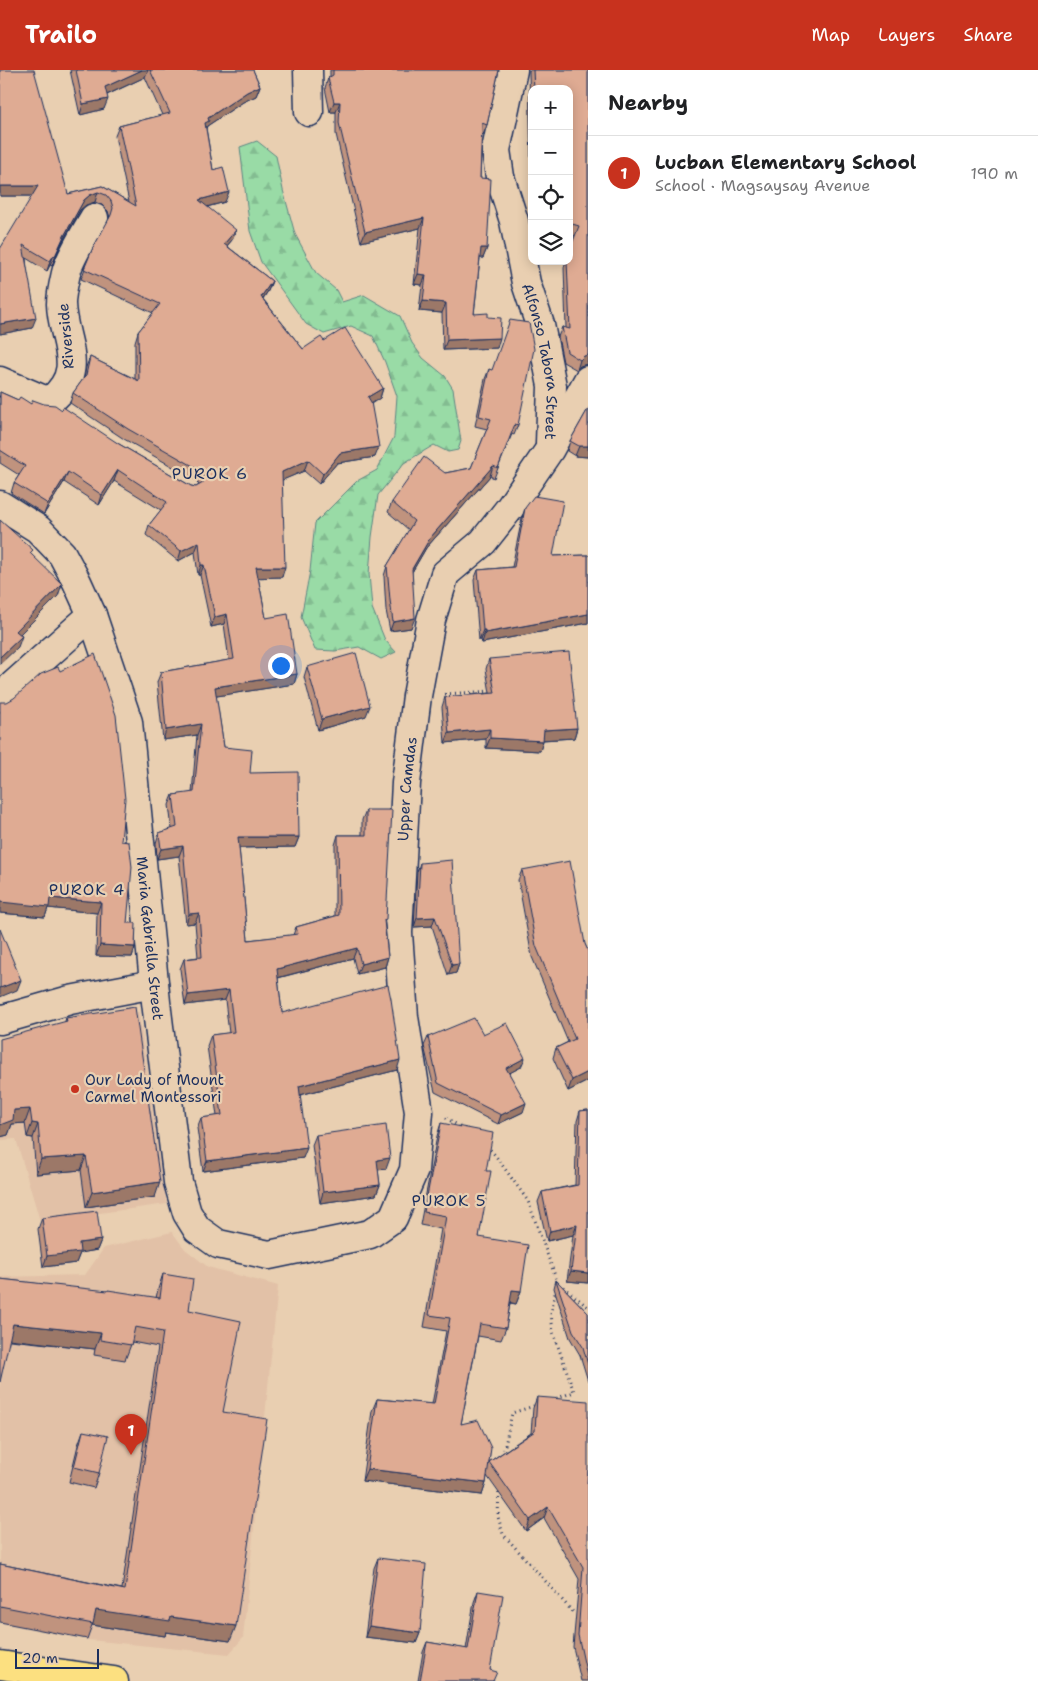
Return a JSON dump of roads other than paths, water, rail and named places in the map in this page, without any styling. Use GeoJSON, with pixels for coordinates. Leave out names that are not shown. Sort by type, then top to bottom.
{"type":"FeatureCollection","features":[{"type":"Feature","properties":{"kind":"highway"},"geometry":{"type":"LineString","coordinates":[[0,1665],[114,1681]]}},
{"type":"Feature","properties":{"kind":"street"},"geometry":{"type":"LineString","coordinates":[[308,70],[309,112]]}},
{"type":"Feature","properties":{"kind":"street","name":"Alfonso Tabora Street"},"geometry":{"type":"LineString","coordinates":[[513,70],[496,150],[500,177],[514,221],[526,283],[540,325],[552,386],[550,449]]}},
{"type":"Feature","properties":{"kind":"street","name":"Riverside"},"geometry":{"type":"LineString","coordinates":[[0,381],[42,399],[51,400],[60,393],[70,374],[71,360],[61,303],[66,271],[94,218]]}},
{"type":"Feature","properties":{"kind":"street","name":"Upper Camdas"},"geometry":{"type":"LineString","coordinates":[[370,1234],[393,1218],[414,1170],[419,1112],[404,1017],[398,932],[406,783],[416,696],[431,620],[445,574],[483,542],[509,509],[550,449],[588,380]]}},
{"type":"Feature","properties":{"kind":"street","name":"Maria Gabriella Street"},"geometry":{"type":"LineString","coordinates":[[0,505],[38,529],[62,554],[92,615],[128,722],[154,984],[178,1182],[187,1212],[197,1229],[218,1244],[269,1255],[370,1234]]}},
{"type":"Feature","properties":{"kind":"street"},"geometry":{"type":"LineString","coordinates":[[0,697],[92,615]]}},
{"type":"Feature","properties":{"kind":"street"},"geometry":{"type":"LineString","coordinates":[[0,1020],[70,1000],[154,984]]}},
{"type":"Feature","properties":{"kind":"place","name":"Our Lady of Mount Carmel Montessori"},"geometry":{"type":"Point","coordinates":[75,1089]}},
{"type":"Feature","properties":{"kind":"place","name":"Lucban Elementary School"},"geometry":{"type":"Point","coordinates":[131,1455]}},
{"type":"Feature","properties":{"kind":"district","name":"PUROK 6"},"geometry":{"type":"Point","coordinates":[210,473]}},
{"type":"Feature","properties":{"kind":"district","name":"PUROK 4"},"geometry":{"type":"Point","coordinates":[87,889]}},
{"type":"Feature","properties":{"kind":"district","name":"PUROK 5"},"geometry":{"type":"Point","coordinates":[449,1200]}}]}
